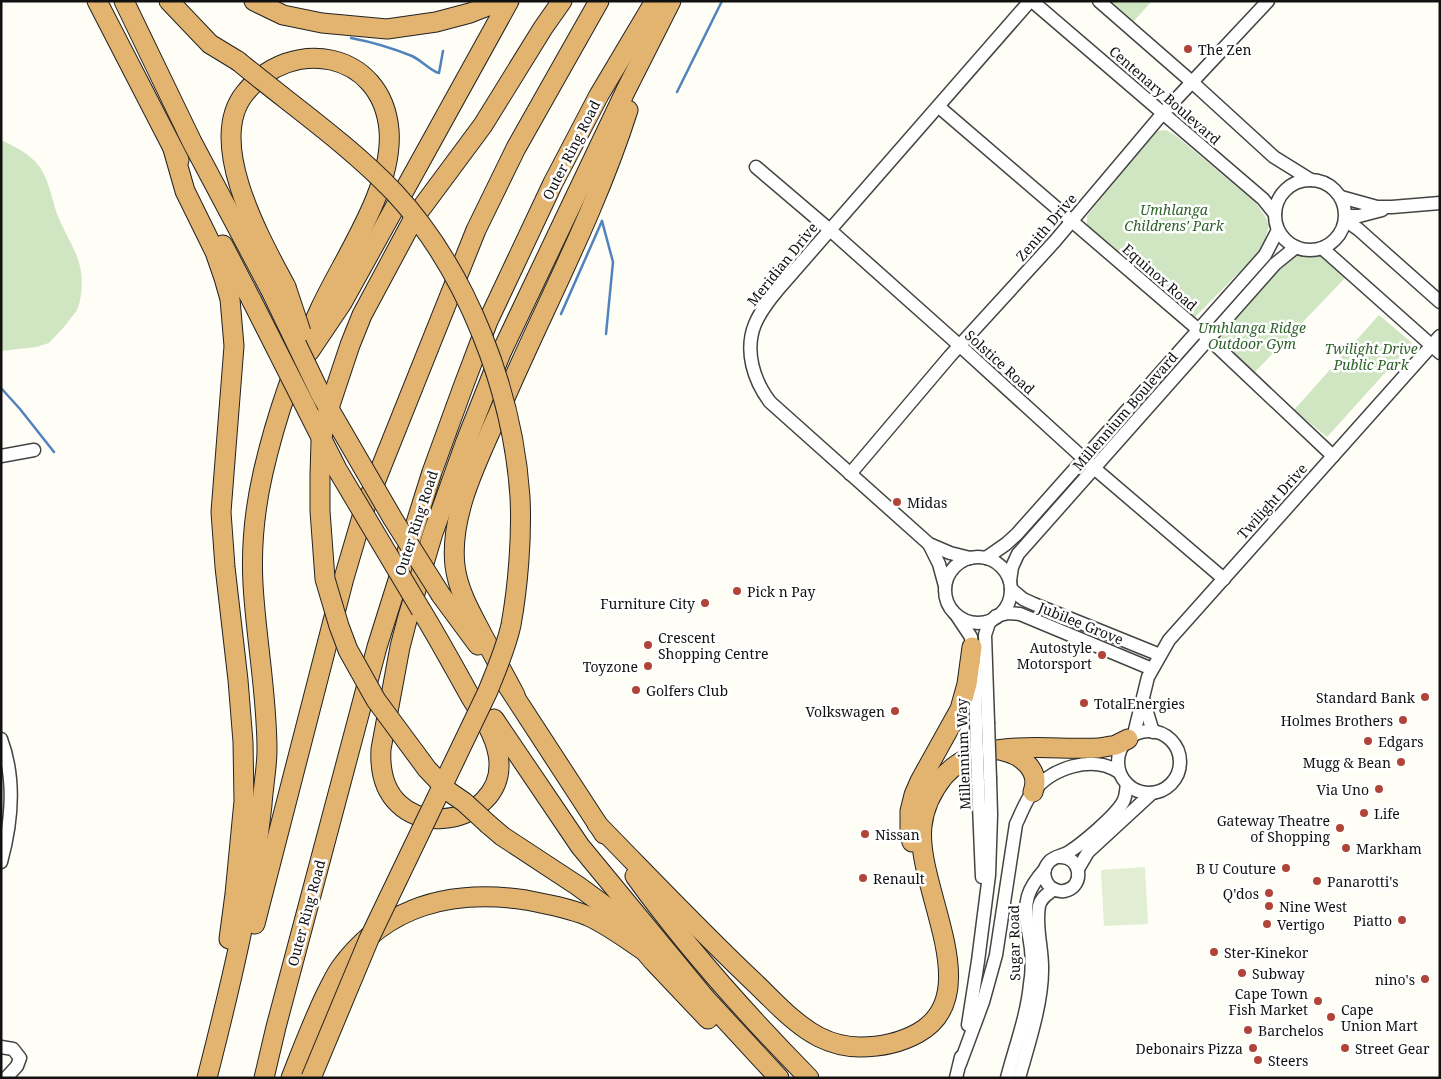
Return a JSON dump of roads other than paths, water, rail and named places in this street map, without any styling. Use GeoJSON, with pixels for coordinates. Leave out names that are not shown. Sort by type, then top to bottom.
{"type":"FeatureCollection","features":[{"type":"Feature","properties":{"kind":"highway"},"geometry":{"type":"LineString","coordinates":[[97,1],[337,469],[421,610],[485,721],[498,752],[500,769],[495,785],[476,808],[462,815],[430,819],[414,815],[400,805],[383,782],[380,765],[381,749],[400,647],[433,533],[501,353],[671,1]]}},
{"type":"Feature","properties":{"kind":"highway"},"geometry":{"type":"LineString","coordinates":[[124,1],[192,142],[278,288]]}},
{"type":"Feature","properties":{"kind":"highway"},"geometry":{"type":"LineString","coordinates":[[169,1],[210,44],[238,61],[369,167],[413,214],[434,244],[463,295],[476,323],[503,401],[513,444],[520,498],[519,565],[511,626],[487,693],[369,939],[311,1078]]}},
{"type":"Feature","properties":{"kind":"highway"},"geometry":{"type":"LineString","coordinates":[[254,1],[283,14],[322,23],[387,29],[436,22],[470,13],[501,1]]}},
{"type":"Feature","properties":{"kind":"highway"},"geometry":{"type":"LineString","coordinates":[[293,369],[310,351],[342,303],[414,176],[508,1]]}},
{"type":"Feature","properties":{"kind":"highway"},"geometry":{"type":"LineString","coordinates":[[562,1],[543,28],[483,125],[414,218],[362,315],[328,411],[322,442],[320,511],[325,579],[348,650],[376,700],[427,769],[448,791],[464,802],[502,836],[608,908],[643,950],[741,1052],[778,1078]]}},
{"type":"Feature","properties":{"kind":"highway"},"geometry":{"type":"LineString","coordinates":[[214,1078],[276,846],[344,578],[364,510],[476,230],[516,148],[599,1]]}},
{"type":"Feature","properties":{"kind":"highway","name":"Outer Ring Road"},"geometry":{"type":"LineString","coordinates":[[264,1078],[377,647],[432,472],[488,321],[553,183],[598,95],[655,1]]}},
{"type":"Feature","properties":{"kind":"highway"},"geometry":{"type":"LineString","coordinates":[[515,695],[461,592],[455,566],[454,550],[459,516],[470,481],[521,360],[583,228],[622,130],[636,84],[658,26]]}},
{"type":"Feature","properties":{"kind":"highway"},"geometry":{"type":"LineString","coordinates":[[207,1078],[246,911],[258,843],[267,752],[264,684],[253,582],[254,533],[262,478],[274,430],[293,369],[321,307],[371,206],[387,166],[389,129],[381,98],[374,86],[362,74],[348,66],[330,61],[306,58],[286,62],[268,71],[242,96],[232,122],[231,138],[238,183],[269,255],[278,288],[321,395],[393,519],[441,595],[515,695],[597,824],[668,921],[726,989],[808,1078]]}},
{"type":"Feature","properties":{"kind":"highway"},"geometry":{"type":"LineString","coordinates":[[173,149],[185,191],[215,252],[224,278],[230,299],[234,346],[221,512],[243,742],[244,801],[229,938],[198,1078]]}},
{"type":"Feature","properties":{"kind":"highway"},"geometry":{"type":"LineString","coordinates":[[421,610],[580,846],[706,999],[778,1078]]}},
{"type":"Feature","properties":{"kind":"highway"},"geometry":{"type":"LineString","coordinates":[[597,824],[726,955],[796,1021],[819,1037],[842,1044],[860,1047],[889,1044],[904,1040],[925,1029],[934,1020],[944,1006],[948,992],[949,965],[926,878],[916,856],[910,836],[910,811],[920,781],[960,709],[967,684],[972,648]]}},
{"type":"Feature","properties":{"kind":"highway"},"geometry":{"type":"LineString","coordinates":[[926,878],[922,826],[926,804],[946,775],[960,762],[978,754],[997,750],[1099,748],[1116,745],[1131,737]]}},
{"type":"Feature","properties":{"kind":"highway"},"geometry":{"type":"LineString","coordinates":[[997,750],[1014,754],[1029,766],[1035,778],[1032,792]]}},
{"type":"Feature","properties":{"kind":"highway"},"geometry":{"type":"LineString","coordinates":[[291,1078],[318,1012],[340,968],[372,933],[401,916],[428,904],[451,898],[472,896],[511,898],[542,903],[588,916],[643,950]]}},
{"type":"Feature","properties":{"kind":"street","name":"Meridian Drive"},"geometry":{"type":"LineString","coordinates":[[970,558],[950,553],[929,544],[770,402],[760,388],[754,374],[751,342],[754,326],[764,306],[1031,1]]}},
{"type":"Feature","properties":{"kind":"street","name":"Centenary Boulevard"},"geometry":{"type":"LineString","coordinates":[[1031,1],[1263,199],[1275,214]]}},
{"type":"Feature","properties":{"kind":"street","name":"Centenary Boulevard"},"geometry":{"type":"LineString","coordinates":[[1099,1],[1274,157],[1311,180]]}},
{"type":"Feature","properties":{"kind":"street","name":"Zenith Drive"},"geometry":{"type":"LineString","coordinates":[[850,474],[959,345],[1072,221],[1163,113],[1268,1]]}},
{"type":"Feature","properties":{"kind":"street","name":"Equinox Road"},"geometry":{"type":"LineString","coordinates":[[939,107],[1208,338],[1333,456]]}},
{"type":"Feature","properties":{"kind":"street","name":"Solstice Road"},"geometry":{"type":"LineString","coordinates":[[756,166],[959,345],[1094,468],[1224,579]]}},
{"type":"Feature","properties":{"kind":"street"},"geometry":{"type":"LineString","coordinates":[[1311,180],[1323,182],[1333,188],[1344,203],[1345,218],[1338,237],[1331,244],[1322,248],[1304,250],[1285,240],[1278,230],[1275,214],[1276,204],[1286,190],[1300,181],[1311,180]]}},
{"type":"Feature","properties":{"kind":"street"},"geometry":{"type":"LineString","coordinates":[[1341,198],[1365,205],[1392,207],[1440,203]]}},
{"type":"Feature","properties":{"kind":"street"},"geometry":{"type":"LineString","coordinates":[[1345,218],[1392,207]]}},
{"type":"Feature","properties":{"kind":"street"},"geometry":{"type":"LineString","coordinates":[[1370,240],[1369,223],[1376,211]]}},
{"type":"Feature","properties":{"kind":"street"},"geometry":{"type":"LineString","coordinates":[[1345,218],[1440,302]]}},
{"type":"Feature","properties":{"kind":"street","name":"Millennium Boulevard"},"geometry":{"type":"LineString","coordinates":[[986,558],[1017,534],[1264,255],[1278,230]]}},
{"type":"Feature","properties":{"kind":"street","name":"Millennium Boulevard"},"geometry":{"type":"LineString","coordinates":[[995,617],[1006,607],[1012,567],[1018,554],[1275,264],[1296,247]]}},
{"type":"Feature","properties":{"kind":"street"},"geometry":{"type":"LineString","coordinates":[[1322,248],[1436,350]]}},
{"type":"Feature","properties":{"kind":"street","name":"Twilight Drive"},"geometry":{"type":"LineString","coordinates":[[1131,737],[1152,669],[1186,620],[1333,456],[1436,350],[1440,336]]}},
{"type":"Feature","properties":{"kind":"street"},"geometry":{"type":"LineString","coordinates":[[1,456],[34,450]]}},
{"type":"Feature","properties":{"kind":"street","name":"Meridian Drive"},"geometry":{"type":"LineString","coordinates":[[929,544],[939,564],[945,589]]}},
{"type":"Feature","properties":{"kind":"street"},"geometry":{"type":"LineString","coordinates":[[995,617],[976,622],[965,619],[954,612],[948,602],[945,589],[947,578],[953,568],[962,561],[970,558],[986,558],[1000,565],[1006,572],[1010,585]]}},
{"type":"Feature","properties":{"kind":"street","name":"Jubilee Grove"},"geometry":{"type":"LineString","coordinates":[[1010,585],[1023,599],[1160,655]]}},
{"type":"Feature","properties":{"kind":"street","name":"Millennium Way"},"geometry":{"type":"LineString","coordinates":[[954,612],[968,631],[982,722]]}},
{"type":"Feature","properties":{"kind":"street","name":"Jubilee Grove"},"geometry":{"type":"LineString","coordinates":[[995,617],[1008,613],[1020,614],[1152,669]]}},
{"type":"Feature","properties":{"kind":"street","name":"Millennium Way"},"geometry":{"type":"LineString","coordinates":[[956,1078],[973,999],[985,899],[982,876],[984,780],[982,722],[985,635],[989,623],[995,617]]}},
{"type":"Feature","properties":{"kind":"street"},"geometry":{"type":"LineString","coordinates":[[1143,696],[1153,732]]}},
{"type":"Feature","properties":{"kind":"street"},"geometry":{"type":"LineString","coordinates":[[960,1064],[983,1002],[996,955],[1016,824],[1032,792],[1047,778],[1059,771],[1090,764],[1102,764],[1112,767],[1119,772],[1127,784],[1138,791],[1152,793],[1159,791],[1171,784],[1178,774],[1180,763],[1178,750],[1172,741],[1160,733],[1145,731],[1131,737],[1122,746],[1118,755],[1119,772]]}},
{"type":"Feature","properties":{"kind":"street"},"geometry":{"type":"LineString","coordinates":[[1,739],[7,754],[11,788],[8,838],[1,862]]}},
{"type":"Feature","properties":{"kind":"street"},"geometry":{"type":"LineString","coordinates":[[1127,784],[1125,799],[1119,808],[1077,847],[1050,861],[1044,870],[1046,881],[1054,889],[1063,891],[1073,886],[1077,881],[1078,869],[1088,852],[1152,793]]}},
{"type":"Feature","properties":{"kind":"street"},"geometry":{"type":"LineString","coordinates":[[1059,857],[1066,857],[1072,860],[1078,869]]}},
{"type":"Feature","properties":{"kind":"street","name":"Sugar Road"},"geometry":{"type":"LineString","coordinates":[[1007,1078],[1031,982],[1031,952],[1026,914],[1027,904],[1035,881],[1044,870]]}},
{"type":"Feature","properties":{"kind":"street","name":"Sugar Road"},"geometry":{"type":"LineString","coordinates":[[1019,1078],[1038,1003],[1042,972],[1039,904],[1054,889]]}},
{"type":"Feature","properties":{"kind":"street"},"geometry":{"type":"LineString","coordinates":[[1,1047],[13,1049],[20,1058],[17,1066],[6,1078]]}},
{"type":"Feature","properties":{"kind":"waterway"},"geometry":{"type":"LineString","coordinates":[[677,92],[722,1]]}},
{"type":"Feature","properties":{"kind":"waterway"},"geometry":{"type":"LineString","coordinates":[[351,38],[367,41],[412,56],[439,73],[443,51]]}},
{"type":"Feature","properties":{"kind":"waterway"},"geometry":{"type":"LineString","coordinates":[[602,221],[613,262],[606,334]]}},
{"type":"Feature","properties":{"kind":"waterway"},"geometry":{"type":"LineString","coordinates":[[561,314],[602,221]]}},
{"type":"Feature","properties":{"kind":"waterway"},"geometry":{"type":"LineString","coordinates":[[1,388],[54,452]]}},
{"type":"Feature","properties":{"kind":"place","name":"The Zen"},"geometry":{"type":"Point","coordinates":[1188,49]}},
{"type":"Feature","properties":{"kind":"place","name":"Midas"},"geometry":{"type":"Point","coordinates":[897,502]}},
{"type":"Feature","properties":{"kind":"place","name":"Pick n Pay"},"geometry":{"type":"Point","coordinates":[737,591]}},
{"type":"Feature","properties":{"kind":"place","name":"Furniture City"},"geometry":{"type":"Point","coordinates":[705,603]}},
{"type":"Feature","properties":{"kind":"place","name":"Crescent Shopping Centre"},"geometry":{"type":"Point","coordinates":[648,645]}},
{"type":"Feature","properties":{"kind":"place","name":"Autostyle Motorsport"},"geometry":{"type":"Point","coordinates":[1102,655]}},
{"type":"Feature","properties":{"kind":"place","name":"Toyzone"},"geometry":{"type":"Point","coordinates":[648,666]}},
{"type":"Feature","properties":{"kind":"place","name":"Golfers Club"},"geometry":{"type":"Point","coordinates":[636,690]}},
{"type":"Feature","properties":{"kind":"place","name":"Standard Bank"},"geometry":{"type":"Point","coordinates":[1425,697]}},
{"type":"Feature","properties":{"kind":"place","name":"TotalEnergies"},"geometry":{"type":"Point","coordinates":[1084,703]}},
{"type":"Feature","properties":{"kind":"place","name":"Volkswagen"},"geometry":{"type":"Point","coordinates":[895,711]}},
{"type":"Feature","properties":{"kind":"place","name":"Holmes Brothers"},"geometry":{"type":"Point","coordinates":[1403,720]}},
{"type":"Feature","properties":{"kind":"place","name":"Edgars"},"geometry":{"type":"Point","coordinates":[1368,741]}},
{"type":"Feature","properties":{"kind":"place","name":"Mugg & Bean"},"geometry":{"type":"Point","coordinates":[1401,762]}},
{"type":"Feature","properties":{"kind":"place","name":"Via Uno"},"geometry":{"type":"Point","coordinates":[1379,789]}},
{"type":"Feature","properties":{"kind":"place","name":"Life"},"geometry":{"type":"Point","coordinates":[1364,813]}},
{"type":"Feature","properties":{"kind":"place","name":"Gateway Theatre of Shopping"},"geometry":{"type":"Point","coordinates":[1340,828]}},
{"type":"Feature","properties":{"kind":"place","name":"Nissan"},"geometry":{"type":"Point","coordinates":[865,834]}},
{"type":"Feature","properties":{"kind":"place","name":"Markham"},"geometry":{"type":"Point","coordinates":[1346,848]}},
{"type":"Feature","properties":{"kind":"place","name":"B U Couture"},"geometry":{"type":"Point","coordinates":[1286,868]}},
{"type":"Feature","properties":{"kind":"place","name":"Renault"},"geometry":{"type":"Point","coordinates":[863,878]}},
{"type":"Feature","properties":{"kind":"place","name":"Panarotti's"},"geometry":{"type":"Point","coordinates":[1317,881]}},
{"type":"Feature","properties":{"kind":"place","name":"Q'dos"},"geometry":{"type":"Point","coordinates":[1269,893]}},
{"type":"Feature","properties":{"kind":"place","name":"Nine West"},"geometry":{"type":"Point","coordinates":[1269,906]}},
{"type":"Feature","properties":{"kind":"place","name":"Piatto"},"geometry":{"type":"Point","coordinates":[1402,920]}},
{"type":"Feature","properties":{"kind":"place","name":"Vertigo"},"geometry":{"type":"Point","coordinates":[1267,924]}},
{"type":"Feature","properties":{"kind":"place","name":"Ster-Kinekor"},"geometry":{"type":"Point","coordinates":[1214,952]}},
{"type":"Feature","properties":{"kind":"place","name":"Subway"},"geometry":{"type":"Point","coordinates":[1242,973]}},
{"type":"Feature","properties":{"kind":"place","name":"nino's"},"geometry":{"type":"Point","coordinates":[1425,979]}},
{"type":"Feature","properties":{"kind":"place","name":"Cape Town Fish Market"},"geometry":{"type":"Point","coordinates":[1318,1001]}},
{"type":"Feature","properties":{"kind":"place","name":"Cape Union Mart"},"geometry":{"type":"Point","coordinates":[1331,1017]}},
{"type":"Feature","properties":{"kind":"place","name":"Barchelos"},"geometry":{"type":"Point","coordinates":[1248,1030]}},
{"type":"Feature","properties":{"kind":"place","name":"Debonairs Pizza"},"geometry":{"type":"Point","coordinates":[1253,1048]}},
{"type":"Feature","properties":{"kind":"place","name":"Street Gear"},"geometry":{"type":"Point","coordinates":[1345,1048]}},
{"type":"Feature","properties":{"kind":"place","name":"Steers"},"geometry":{"type":"Point","coordinates":[1258,1060]}},
{"type":"Feature","properties":{"kind":"park label","name":"Umhlanga Childrens' Park"},"geometry":{"type":"Point","coordinates":[1174,217]}},
{"type":"Feature","properties":{"kind":"park label","name":"Umhlanga Ridge Outdoor Gym"},"geometry":{"type":"Point","coordinates":[1252,336]}},
{"type":"Feature","properties":{"kind":"park label","name":"Twilight Drive Public Park"},"geometry":{"type":"Point","coordinates":[1371,356]}}]}
